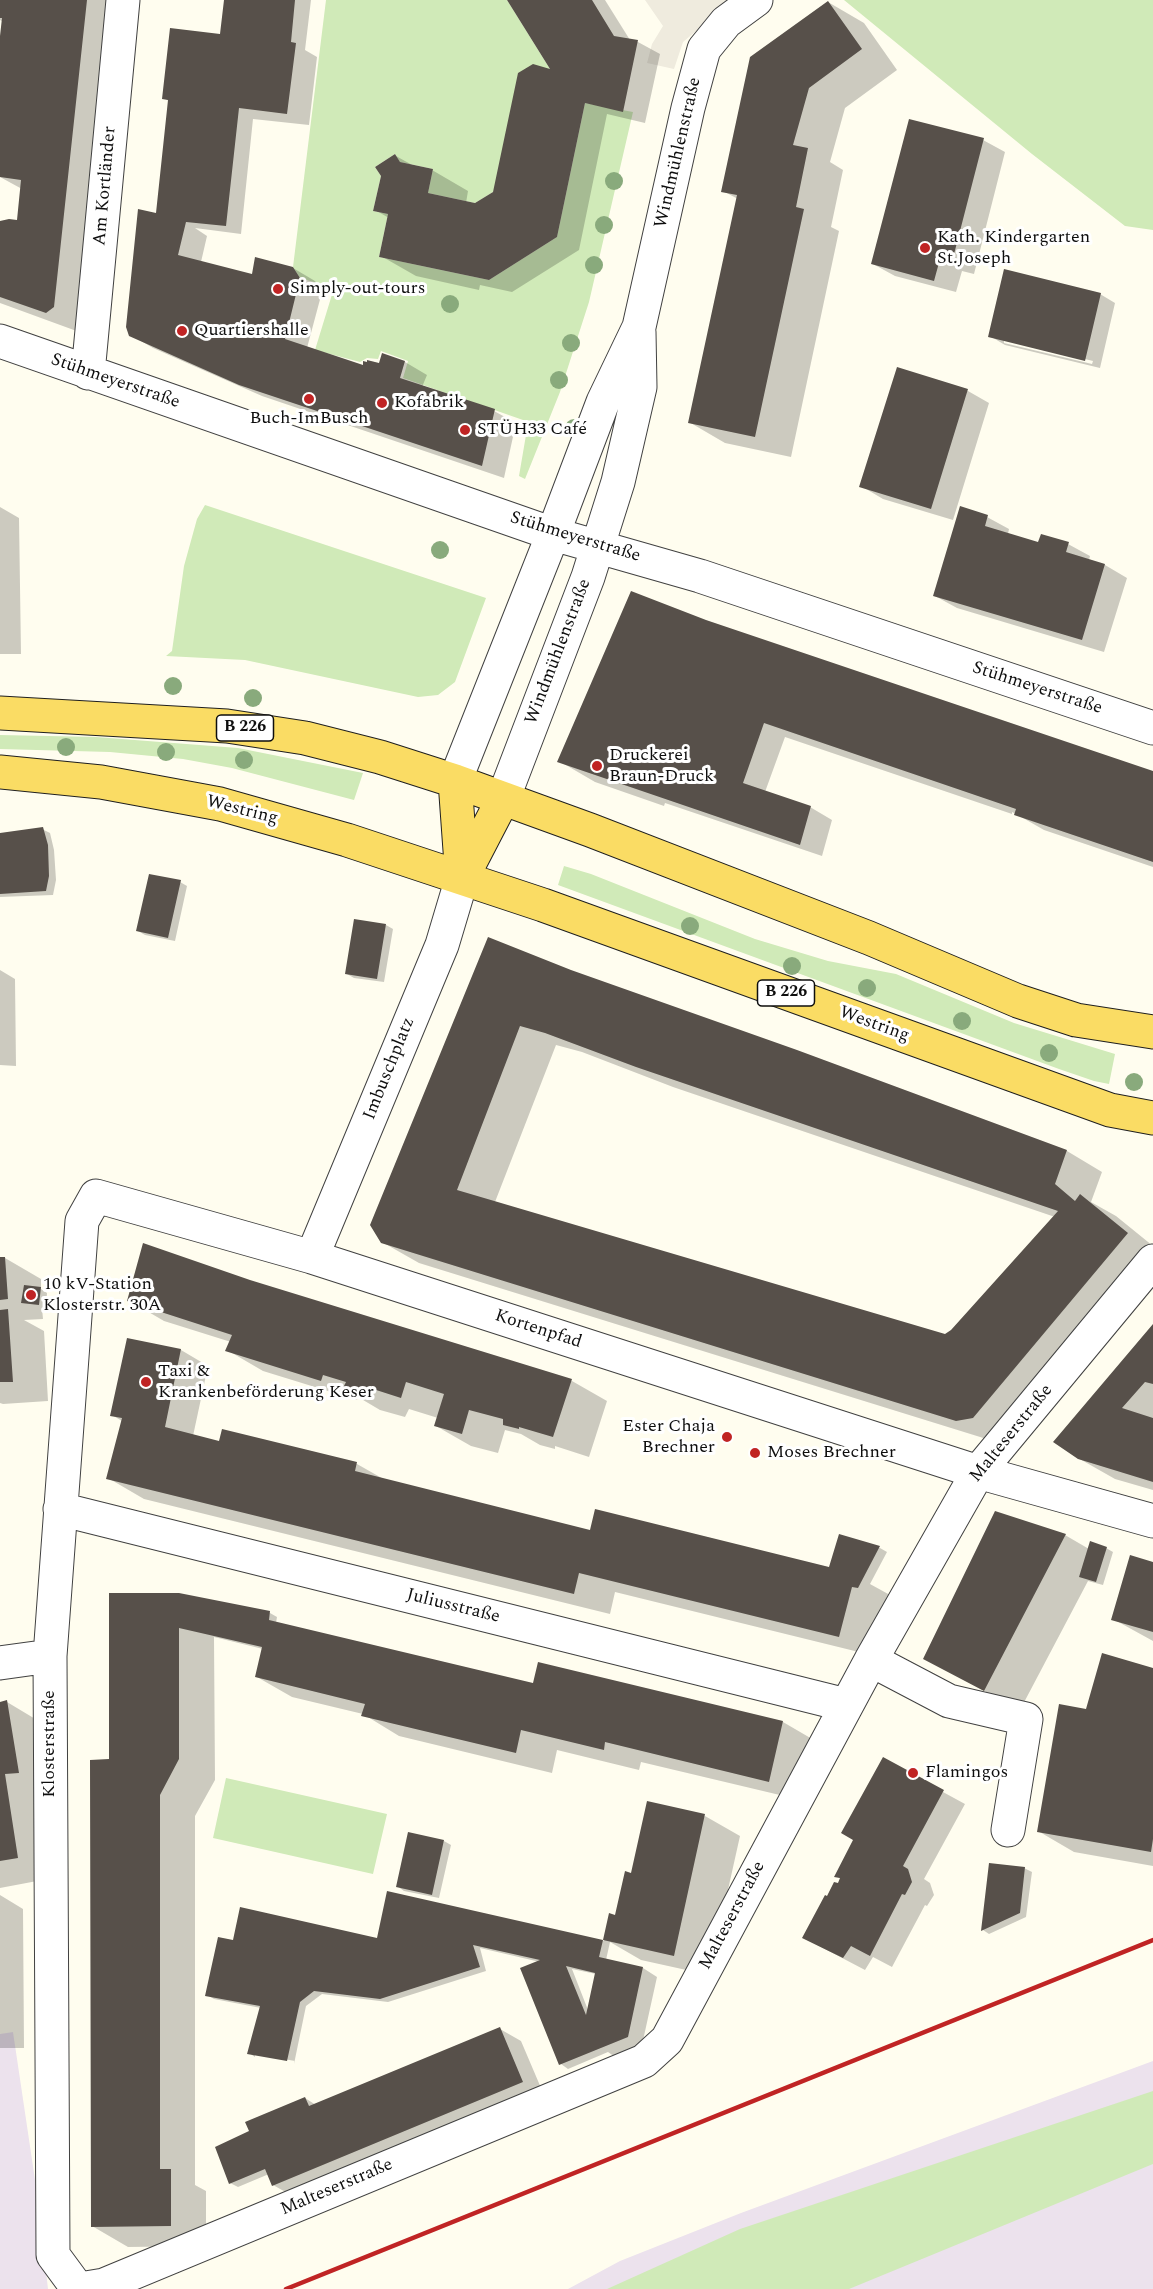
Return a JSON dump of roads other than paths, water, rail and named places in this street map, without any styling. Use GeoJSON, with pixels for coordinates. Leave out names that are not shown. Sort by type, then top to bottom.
{"type":"FeatureCollection","features":[{"type":"Feature","properties":{"kind":"main road","name":"B 226"},"geometry":{"type":"LineString","coordinates":[[14,713],[248,728],[304,738],[380,757],[574,824],[869,938],[1018,1001],[1076,1020],[1149,1034]]}},
{"type":"Feature","properties":{"kind":"main road","name":"Westring"},"geometry":{"type":"LineString","coordinates":[[8,772],[101,782],[220,804],[347,840],[554,909],[1110,1110],[1153,1118]]}},
{"type":"Feature","properties":{"kind":"main road"},"geometry":{"type":"LineString","coordinates":[[455,781],[462,878]]}},
{"type":"Feature","properties":{"kind":"main road"},"geometry":{"type":"LineString","coordinates":[[462,878],[503,799]]}},
{"type":"Feature","properties":{"kind":"street","name":"Am Kortländer"},"geometry":{"type":"LineString","coordinates":[[88,373],[123,0]]}},
{"type":"Feature","properties":{"kind":"street","name":"Windmühlenstraße"},"geometry":{"type":"LineString","coordinates":[[455,781],[603,402],[639,327],[688,108],[704,48],[726,22],[756,0]]}},
{"type":"Feature","properties":{"kind":"street","name":"Windmühlenstraße"},"geometry":{"type":"LineString","coordinates":[[503,799],[600,546],[618,482],[640,387],[639,327]]}},
{"type":"Feature","properties":{"kind":"street","name":"Stühmeyerstraße"},"geometry":{"type":"LineString","coordinates":[[0,341],[553,534],[700,576],[1153,728]]}},
{"type":"Feature","properties":{"kind":"street","name":"Imbuschplatz"},"geometry":{"type":"LineString","coordinates":[[312,1257],[442,945],[462,878]]}},
{"type":"Feature","properties":{"kind":"street","name":"Kortenpfad"},"geometry":{"type":"LineString","coordinates":[[96,1196],[312,1257],[978,1472],[1153,1521]]}},
{"type":"Feature","properties":{"kind":"street","name":"Klosterstraße"},"geometry":{"type":"LineString","coordinates":[[79,2289],[53,2255],[50,1656],[82,1221],[96,1196]]}},
{"type":"Feature","properties":{"kind":"street","name":"Malteserstraße"},"geometry":{"type":"LineString","coordinates":[[79,2289],[104,2285],[644,2061],[667,2040],[871,1660],[978,1472],[1153,1261]]}},
{"type":"Feature","properties":{"kind":"street","name":"Juliusstraße"},"geometry":{"type":"LineString","coordinates":[[60,1509],[846,1706]]}},
{"type":"Feature","properties":{"kind":"street"},"geometry":{"type":"LineString","coordinates":[[0,1663],[50,1656]]}},
{"type":"Feature","properties":{"kind":"street"},"geometry":{"type":"LineString","coordinates":[[871,1660],[949,1701],[1026,1719],[1008,1830]]}},
{"type":"Feature","properties":{"kind":"railway"},"geometry":{"type":"LineString","coordinates":[[286,2289],[1153,1940]]}},
{"type":"Feature","properties":{"kind":"place","name":"Kath. Kindergarten St.Joseph"},"geometry":{"type":"Point","coordinates":[925,248]}},
{"type":"Feature","properties":{"kind":"place","name":"Simply-out-tours"},"geometry":{"type":"Point","coordinates":[278,289]}},
{"type":"Feature","properties":{"kind":"place","name":"Quartiershalle"},"geometry":{"type":"Point","coordinates":[182,331]}},
{"type":"Feature","properties":{"kind":"place","name":"Buch-ImBusch"},"geometry":{"type":"Point","coordinates":[309,399]}},
{"type":"Feature","properties":{"kind":"place","name":"Kofabrik"},"geometry":{"type":"Point","coordinates":[382,403]}},
{"type":"Feature","properties":{"kind":"place","name":"STÜH33 Café"},"geometry":{"type":"Point","coordinates":[465,430]}},
{"type":"Feature","properties":{"kind":"place","name":"Druckerei Braun-Druck"},"geometry":{"type":"Point","coordinates":[597,766]}},
{"type":"Feature","properties":{"kind":"place","name":"10 kV-Station Klosterstr. 30A"},"geometry":{"type":"Point","coordinates":[31,1295]}},
{"type":"Feature","properties":{"kind":"place","name":"Taxi & Krankenbeförderung Keser"},"geometry":{"type":"Point","coordinates":[146,1382]}},
{"type":"Feature","properties":{"kind":"place","name":"Ester Chaja Brechner"},"geometry":{"type":"Point","coordinates":[727,1437]}},
{"type":"Feature","properties":{"kind":"place","name":"Moses Brechner"},"geometry":{"type":"Point","coordinates":[755,1453]}},
{"type":"Feature","properties":{"kind":"place","name":"Flamingos"},"geometry":{"type":"Point","coordinates":[913,1773]}}]}
